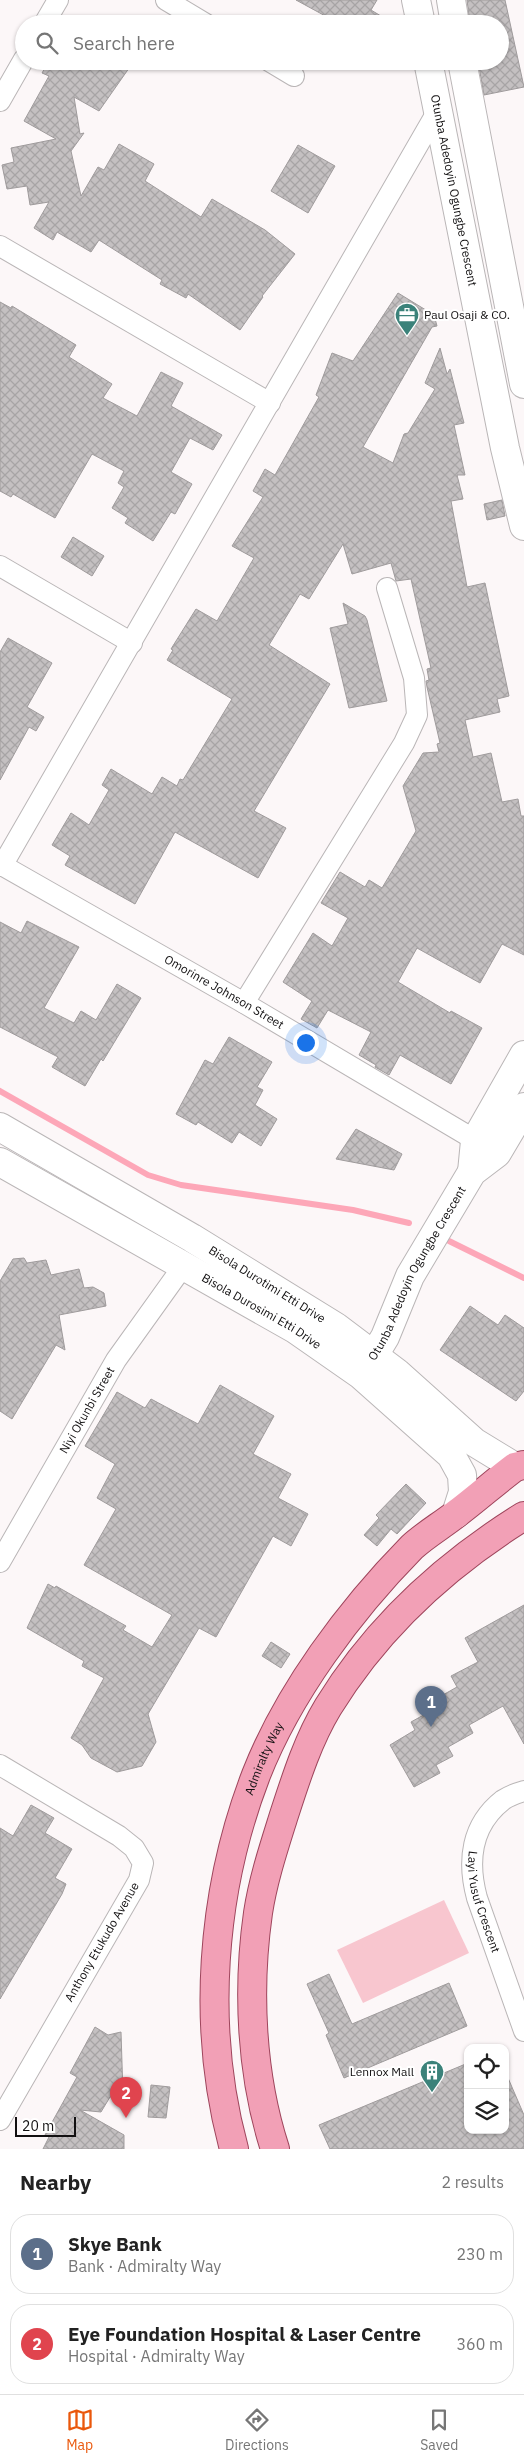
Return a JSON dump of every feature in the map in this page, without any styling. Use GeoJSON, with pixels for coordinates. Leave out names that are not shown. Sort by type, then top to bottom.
{"type":"FeatureCollection","features":[{"type":"Feature","properties":{"kind":"main road","name":"Admiralty Way"},"geometry":{"type":"LineString","coordinates":[[234,2149],[225,2117],[218,2065],[215,2027],[215,1976],[221,1915],[228,1872],[245,1807],[273,1737],[302,1686],[371,1592],[413,1546],[520,1466]]}},
{"type":"Feature","properties":{"kind":"main road"},"geometry":{"type":"LineString","coordinates":[[275,2149],[260,2087],[255,2040],[254,1977],[258,1913],[271,1858],[306,1750],[328,1707],[357,1665],[401,1614],[454,1564],[524,1516]]}},
{"type":"Feature","properties":{"kind":"street"},"geometry":{"type":"LineString","coordinates":[[49,15],[58,0]]}},
{"type":"Feature","properties":{"kind":"street"},"geometry":{"type":"LineString","coordinates":[[166,0],[191,15]]}},
{"type":"Feature","properties":{"kind":"street"},"geometry":{"type":"LineString","coordinates":[[416,0],[419,15]]}},
{"type":"Feature","properties":{"kind":"street"},"geometry":{"type":"LineString","coordinates":[[451,0],[454,15]]}},
{"type":"Feature","properties":{"kind":"street"},"geometry":{"type":"LineString","coordinates":[[0,101],[18,70]]}},
{"type":"Feature","properties":{"kind":"street"},"geometry":{"type":"LineString","coordinates":[[284,70],[294,76]]}},
{"type":"Feature","properties":{"kind":"street","name":"Otunba Adedoyin Ogungbe Crescent"},"geometry":{"type":"LineString","coordinates":[[430,70],[506,448],[524,526]]}},
{"type":"Feature","properties":{"kind":"street"},"geometry":{"type":"LineString","coordinates":[[464,70],[524,384]]}},
{"type":"Feature","properties":{"kind":"street"},"geometry":{"type":"LineString","coordinates":[[1,865],[132,644],[437,112]]}},
{"type":"Feature","properties":{"kind":"street"},"geometry":{"type":"LineString","coordinates":[[0,246],[270,402]]}},
{"type":"Feature","properties":{"kind":"street"},"geometry":{"type":"LineString","coordinates":[[0,566],[132,644]]}},
{"type":"Feature","properties":{"kind":"street"},"geometry":{"type":"LineString","coordinates":[[244,1003],[404,743],[417,715],[414,678],[387,588]]}},
{"type":"Feature","properties":{"kind":"street","name":"Omorinre Johnson Street"},"geometry":{"type":"LineString","coordinates":[[1,865],[244,1003],[486,1147]]}},
{"type":"Feature","properties":{"kind":"street","name":"Otunba Adedoyin Ogungbe Crescent"},"geometry":{"type":"LineString","coordinates":[[368,1366],[385,1337],[410,1276],[486,1147],[524,1054]]}},
{"type":"Feature","properties":{"kind":"street","name":"Otunba Adedoyin Ogungbe Crescent"},"geometry":{"type":"LineString","coordinates":[[486,1147],[524,1107]]}},
{"type":"Feature","properties":{"kind":"street","name":"Bisola Durotimi Etti Drive"},"geometry":{"type":"LineString","coordinates":[[0,1127],[192,1238],[336,1327],[368,1366],[397,1373],[474,1442],[520,1466]]}},
{"type":"Feature","properties":{"kind":"street","name":"Bisola Durosimi Etti Drive"},"geometry":{"type":"LineString","coordinates":[[0,1162],[295,1329],[368,1366],[451,1455],[462,1475],[463,1492],[456,1514]]}},
{"type":"Feature","properties":{"kind":"street","name":"Niyi Okunbi Street"},"geometry":{"type":"LineString","coordinates":[[0,1562],[116,1360],[184,1265]]}},
{"type":"Feature","properties":{"kind":"street","name":"Anthony Etukudo Avenue"},"geometry":{"type":"LineString","coordinates":[[0,1765],[118,1836],[134,1848],[143,1863],[139,1880],[0,2120]]}},
{"type":"Feature","properties":{"kind":"street","name":"Layi Yusuf Crescent"},"geometry":{"type":"LineString","coordinates":[[524,1791],[504,1799],[488,1816],[475,1838],[470,1860],[472,1881],[477,1898],[524,2031]]}},
{"type":"Feature","properties":{"kind":"shaded area"},"geometry":{"type":"Polygon","coordinates":[[[444,1900],[469,1953],[363,2003],[337,1950],[444,1900]]]}},
{"type":"Feature","properties":{"kind":"building"},"geometry":{"type":"Polygon","coordinates":[[[296,0],[377,0],[371,10],[379,15],[324,15],[296,0]]]}},
{"type":"Feature","properties":{"kind":"building"},"geometry":{"type":"Polygon","coordinates":[[[467,0],[505,0],[508,15],[469,15],[467,0]]]}},
{"type":"Feature","properties":{"kind":"building"},"geometry":{"type":"Polygon","coordinates":[[[509,18],[524,87],[484,95],[480,70],[509,70],[509,18]]]}},
{"type":"Feature","properties":{"kind":"building"},"geometry":{"type":"Polygon","coordinates":[[[44,70],[128,70],[99,111],[74,97],[80,134],[84,133],[71,151],[81,196],[98,167],[104,170],[119,144],[154,164],[145,181],[201,217],[212,199],[265,230],[295,254],[262,296],[240,330],[188,294],[186,298],[160,284],[162,280],[99,240],[91,252],[57,232],[53,240],[34,228],[49,202],[30,205],[27,186],[7,189],[2,165],[14,162],[11,148],[56,139],[24,121],[49,76],[42,73],[44,70]]]}},
{"type":"Feature","properties":{"kind":"building"},"geometry":{"type":"Polygon","coordinates":[[[298,145],[335,166],[308,213],[271,191],[298,145]]]}},
{"type":"Feature","properties":{"kind":"building"},"geometry":{"type":"Polygon","coordinates":[[[398,293],[434,315],[437,326],[432,327],[363,447],[393,463],[404,434],[408,433],[435,389],[425,383],[440,348],[447,374],[450,369],[464,423],[454,425],[465,475],[457,475],[463,499],[451,501],[467,587],[485,583],[509,696],[497,699],[500,712],[465,720],[473,757],[491,753],[502,802],[518,799],[521,816],[524,816],[524,955],[502,944],[480,983],[417,948],[398,982],[450,1013],[451,1011],[482,1028],[451,1084],[400,1055],[389,1075],[375,1067],[376,1065],[359,1055],[371,1032],[328,1010],[317,1028],[301,1019],[312,1001],[283,982],[313,933],[332,946],[348,918],[321,903],[340,872],[365,887],[369,880],[382,888],[416,831],[403,786],[423,753],[439,752],[437,744],[440,743],[426,681],[429,680],[427,669],[431,668],[411,579],[396,581],[391,563],[352,574],[343,544],[309,599],[300,594],[269,645],[330,684],[254,811],[286,828],[258,878],[175,832],[135,904],[65,865],[70,856],[52,845],[71,813],[89,825],[109,790],[102,785],[111,769],[152,794],[162,777],[177,786],[180,779],[183,780],[232,699],[167,660],[173,650],[171,649],[196,609],[217,621],[254,558],[232,546],[263,497],[253,491],[265,469],[275,475],[319,397],[316,395],[332,353],[353,361],[398,293]]]}},
{"type":"Feature","properties":{"kind":"building"},"geometry":{"type":"Polygon","coordinates":[[[0,302],[11,308],[12,306],[76,345],[69,357],[112,384],[103,398],[137,416],[161,372],[183,383],[171,406],[222,435],[213,450],[190,438],[171,472],[192,484],[175,514],[171,512],[153,541],[125,523],[128,518],[112,508],[124,487],[118,483],[124,471],[92,454],[55,518],[13,494],[11,497],[0,491],[0,302]]]}},
{"type":"Feature","properties":{"kind":"building"},"geometry":{"type":"Polygon","coordinates":[[[502,500],[505,516],[487,520],[484,504],[502,500]]]}},
{"type":"Feature","properties":{"kind":"building"},"geometry":{"type":"Polygon","coordinates":[[[73,537],[104,556],[92,576],[61,557],[73,537]]]}},
{"type":"Feature","properties":{"kind":"building"},"geometry":{"type":"Polygon","coordinates":[[[343,603],[365,616],[367,620],[387,701],[349,708],[330,628],[348,624],[343,603]]]}},
{"type":"Feature","properties":{"kind":"building"},"geometry":{"type":"Polygon","coordinates":[[[8,638],[52,663],[27,707],[44,717],[36,731],[29,727],[0,780],[0,652],[8,638]]]}},
{"type":"Feature","properties":{"kind":"building"},"geometry":{"type":"Polygon","coordinates":[[[27,921],[79,947],[44,1008],[74,1023],[81,1011],[96,1020],[117,984],[141,998],[103,1061],[101,1059],[85,1086],[52,1067],[58,1057],[0,1027],[0,922],[21,933],[27,921]]]}},
{"type":"Feature","properties":{"kind":"building"},"geometry":{"type":"Polygon","coordinates":[[[229,1037],[272,1062],[257,1087],[263,1090],[255,1105],[277,1119],[261,1146],[239,1132],[232,1143],[198,1122],[196,1125],[176,1114],[205,1060],[213,1064],[229,1037]]]}},
{"type":"Feature","properties":{"kind":"building"},"geometry":{"type":"Polygon","coordinates":[[[356,1129],[402,1154],[394,1170],[336,1159],[356,1129]]]}},
{"type":"Feature","properties":{"kind":"building"},"geometry":{"type":"Polygon","coordinates":[[[24,1258],[27,1263],[46,1260],[51,1275],[79,1269],[84,1288],[93,1287],[104,1293],[106,1306],[59,1315],[65,1350],[56,1345],[12,1419],[0,1411],[0,1281],[13,1259],[24,1258]]]}},
{"type":"Feature","properties":{"kind":"building"},"geometry":{"type":"Polygon","coordinates":[[[470,1306],[498,1325],[505,1315],[524,1328],[524,1391],[516,1401],[440,1350],[470,1306]]]}},
{"type":"Feature","properties":{"kind":"building"},"geometry":{"type":"Polygon","coordinates":[[[220,1385],[274,1416],[253,1454],[291,1474],[278,1498],[308,1514],[291,1546],[273,1536],[216,1637],[199,1628],[148,1714],[156,1742],[142,1766],[117,1772],[91,1758],[82,1745],[71,1738],[104,1678],[82,1666],[84,1661],[27,1628],[48,1584],[55,1588],[56,1586],[126,1626],[123,1630],[152,1647],[172,1615],[84,1565],[116,1509],[97,1498],[115,1464],[85,1446],[117,1392],[145,1408],[151,1399],[198,1424],[220,1385]]]}},
{"type":"Feature","properties":{"kind":"building"},"geometry":{"type":"Polygon","coordinates":[[[406,1484],[426,1503],[397,1534],[391,1529],[377,1546],[364,1535],[379,1518],[376,1515],[406,1484]]]}},
{"type":"Feature","properties":{"kind":"building"},"geometry":{"type":"Polygon","coordinates":[[[524,1605],[524,1744],[503,1706],[469,1725],[473,1733],[448,1747],[453,1756],[436,1765],[440,1773],[414,1787],[390,1745],[415,1730],[411,1722],[429,1712],[425,1705],[457,1687],[451,1676],[478,1662],[465,1638],[524,1605]]]}},
{"type":"Feature","properties":{"kind":"building"},"geometry":{"type":"Polygon","coordinates":[[[271,1642],[290,1654],[281,1668],[262,1656],[271,1642]]]}},
{"type":"Feature","properties":{"kind":"building"},"geometry":{"type":"Polygon","coordinates":[[[31,1805],[54,1818],[45,1833],[72,1849],[55,1878],[66,1884],[62,1894],[0,1999],[0,1828],[13,1836],[31,1805]]]}},
{"type":"Feature","properties":{"kind":"building"},"geometry":{"type":"Polygon","coordinates":[[[329,1974],[352,2024],[449,1983],[467,2026],[344,2078],[326,2035],[329,2033],[307,1984],[329,1974]]]}},
{"type":"Feature","properties":{"kind":"building"},"geometry":{"type":"Polygon","coordinates":[[[95,2027],[108,2035],[121,2032],[123,2094],[110,2097],[101,2112],[80,2110],[124,2135],[124,2149],[43,2149],[49,2137],[45,2135],[77,2077],[70,2073],[95,2027]]]}},
{"type":"Feature","properties":{"kind":"building","name":"Lennox Mall"},"geometry":{"type":"Polygon","coordinates":[[[464,2065],[464,2134],[509,2134],[509,2080],[524,2115],[524,2149],[330,2149],[319,2125],[464,2065]]]}},
{"type":"Feature","properties":{"kind":"building"},"geometry":{"type":"Polygon","coordinates":[[[151,2085],[170,2087],[166,2118],[148,2117],[151,2085]]]}},
{"type":"Feature","properties":{"kind":"waterway"},"geometry":{"type":"LineString","coordinates":[[0,1091],[148,1175],[181,1185],[353,1210],[409,1223]]}},
{"type":"Feature","properties":{"kind":"waterway"},"geometry":{"type":"LineString","coordinates":[[449,1241],[524,1278]]}},
{"type":"Feature","properties":{"kind":"place","name":"Paul Osaji & CO."},"geometry":{"type":"Point","coordinates":[407,336]}},
{"type":"Feature","properties":{"kind":"place","name":"Skye Bank"},"geometry":{"type":"Point","coordinates":[431,1727]}},
{"type":"Feature","properties":{"kind":"place","name":"Lennox Mall"},"geometry":{"type":"Point","coordinates":[432,2093]}},
{"type":"Feature","properties":{"kind":"place","name":"Eye Foundation Hospital & Laser Centre"},"geometry":{"type":"Point","coordinates":[126,2118]}}]}
